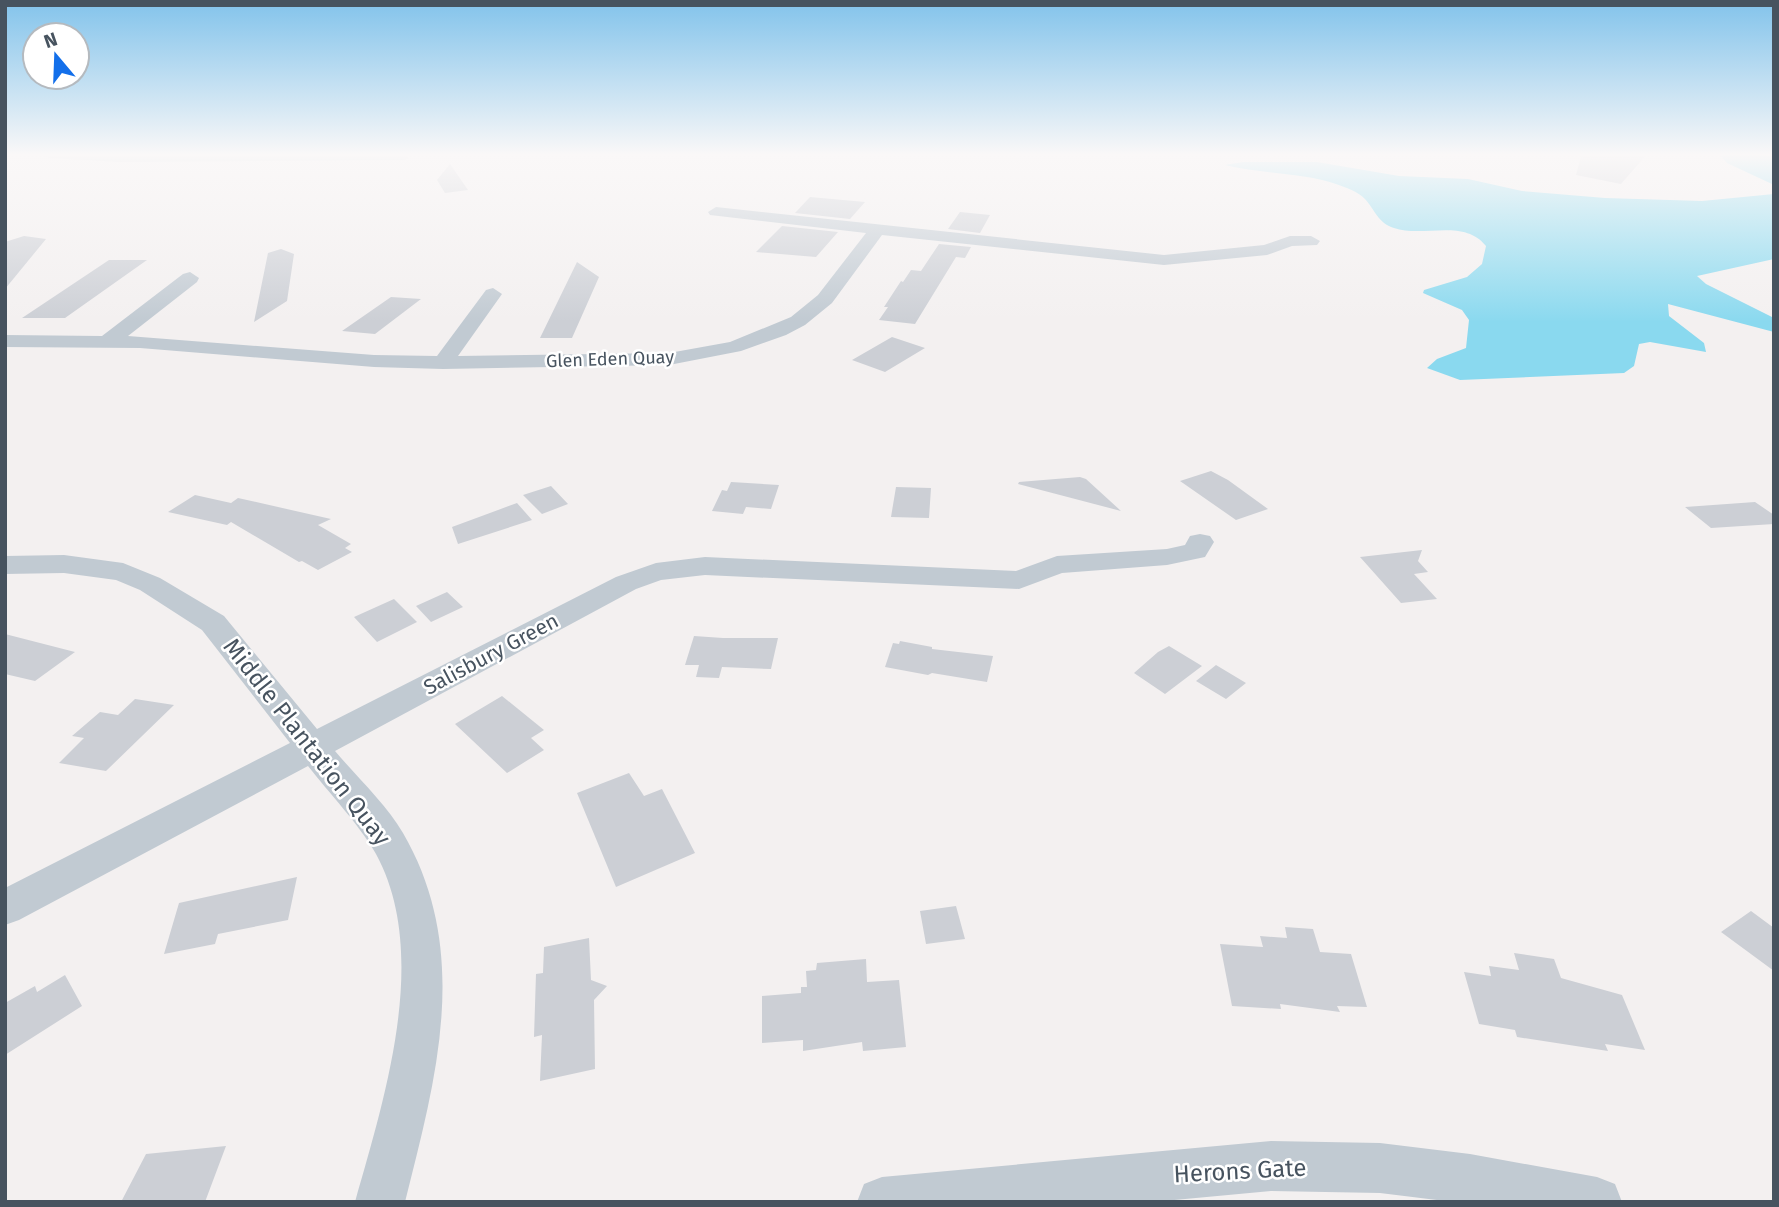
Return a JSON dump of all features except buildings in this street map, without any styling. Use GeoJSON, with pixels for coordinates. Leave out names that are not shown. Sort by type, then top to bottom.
{"type":"FeatureCollection","features":[{"type":"Feature","properties":{"kind":"street"},"geometry":{"type":"LineString","coordinates":[[716,212],[1164,260],[1267,250],[1290,241],[1311,241]]}},
{"type":"Feature","properties":{"kind":"street","name":"Glen Eden Quay"},"geometry":{"type":"LineString","coordinates":[[5,341],[175,344],[374,361],[443,363],[648,360],[699,354],[755,341],[779,331],[814,310],[879,228]]}},
{"type":"Feature","properties":{"kind":"street"},"geometry":{"type":"LineString","coordinates":[[108,341],[190,278]]}},
{"type":"Feature","properties":{"kind":"street"},"geometry":{"type":"LineString","coordinates":[[443,363],[493,294]]}},
{"type":"Feature","properties":{"kind":"street","name":"Salisbury Green"},"geometry":{"type":"LineString","coordinates":[[5,908],[626,583],[656,572],[705,566],[1019,580],[1058,565],[1167,557],[1195,551],[1200,542]]}},
{"type":"Feature","properties":{"kind":"street","name":"Middle Plantation Quay"},"geometry":{"type":"LineString","coordinates":[[5,565],[96,568],[123,572],[150,584],[213,623],[388,841],[408,881],[420,929],[424,997],[416,1063],[380,1202]]}},
{"type":"Feature","properties":{"kind":"street","name":"Herons Gate"},"geometry":{"type":"LineString","coordinates":[[882,1202],[1271,1166],[1380,1168],[1470,1179],[1597,1202]]}},
{"type":"Feature","properties":{"kind":"water"},"geometry":{"type":"Polygon","coordinates":[[[1372,209],[1774,209],[1774,259],[1697,276],[1706,284],[1774,318],[1774,332],[1668,304],[1669,316],[1704,343],[1706,352],[1650,342],[1639,344],[1634,366],[1624,373],[1460,380],[1427,368],[1437,359],[1466,348],[1469,320],[1462,310],[1423,293],[1424,290],[1467,277],[1482,264],[1486,246],[1466,233],[1405,230],[1389,226],[1380,220],[1372,209]]]}}]}
